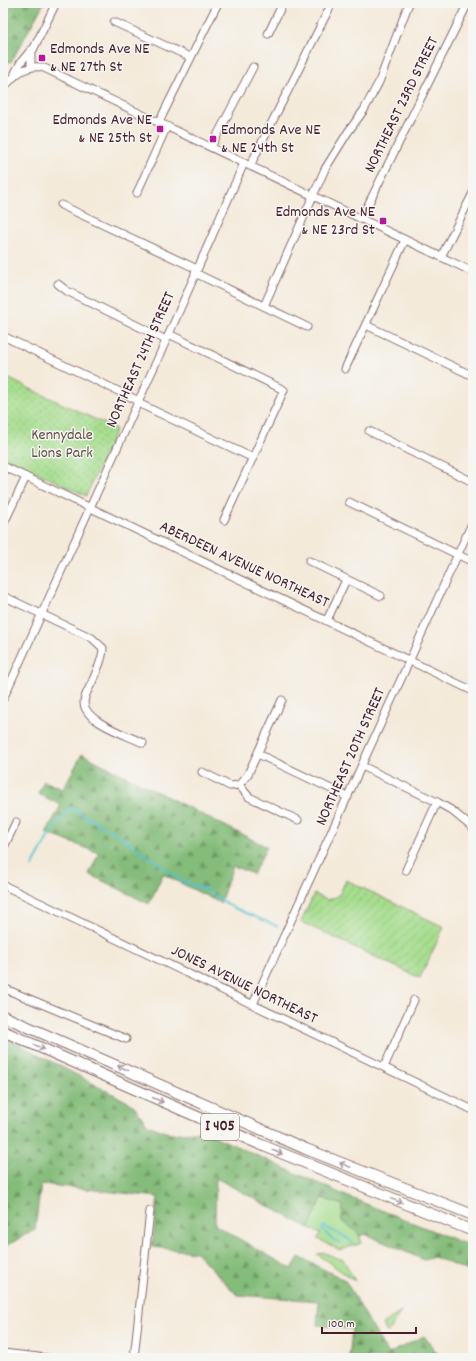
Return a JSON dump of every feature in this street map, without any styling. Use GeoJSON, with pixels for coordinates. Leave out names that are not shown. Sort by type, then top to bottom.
{"type":"FeatureCollection","features":[{"type":"Feature","properties":{"kind":"highway","name":"I 405"},"geometry":{"type":"LineString","coordinates":[[3,1016],[260,1129],[473,1215]]}},
{"type":"Feature","properties":{"kind":"highway","name":"I 405"},"geometry":{"type":"LineString","coordinates":[[3,1032],[259,1144],[473,1232]]}},
{"type":"Feature","properties":{"kind":"highway"},"geometry":{"type":"LineString","coordinates":[[381,1179],[473,1208]]}},
{"type":"Feature","properties":{"kind":"street"},"geometry":{"type":"LineString","coordinates":[[31,66],[31,54],[56,3]]}},
{"type":"Feature","properties":{"kind":"street"},"geometry":{"type":"LineString","coordinates":[[158,122],[218,3]]}},
{"type":"Feature","properties":{"kind":"street"},"geometry":{"type":"LineString","coordinates":[[268,34],[283,3]]}},
{"type":"Feature","properties":{"kind":"street","name":"NORTHEAST 24TH STREET"},"geometry":{"type":"LineString","coordinates":[[3,699],[168,337],[196,271],[247,164],[332,3]]}},
{"type":"Feature","properties":{"kind":"street"},"geometry":{"type":"LineString","coordinates":[[264,306],[313,196],[336,149],[364,110],[379,82],[409,3]]}},
{"type":"Feature","properties":{"kind":"street","name":"NORTHEAST 23RD STREET"},"geometry":{"type":"LineString","coordinates":[[361,219],[468,3]]}},
{"type":"Feature","properties":{"kind":"street"},"geometry":{"type":"LineString","coordinates":[[114,22],[190,57]]}},
{"type":"Feature","properties":{"kind":"street"},"geometry":{"type":"LineString","coordinates":[[13,78],[21,62],[34,47]]}},
{"type":"Feature","properties":{"kind":"street"},"geometry":{"type":"LineString","coordinates":[[3,89],[22,69],[31,66],[42,67],[473,272]]}},
{"type":"Feature","properties":{"kind":"street"},"geometry":{"type":"LineString","coordinates":[[211,147],[253,67]]}},
{"type":"Feature","properties":{"kind":"street"},"geometry":{"type":"LineString","coordinates":[[137,193],[167,126]]}},
{"type":"Feature","properties":{"kind":"street"},"geometry":{"type":"LineString","coordinates":[[442,257],[473,193]]}},
{"type":"Feature","properties":{"kind":"street"},"geometry":{"type":"LineString","coordinates":[[62,205],[307,327]]}},
{"type":"Feature","properties":{"kind":"street"},"geometry":{"type":"LineString","coordinates":[[345,369],[406,240]]}},
{"type":"Feature","properties":{"kind":"street"},"geometry":{"type":"LineString","coordinates":[[58,284],[67,291],[284,390],[224,520]]}},
{"type":"Feature","properties":{"kind":"street"},"geometry":{"type":"LineString","coordinates":[[366,325],[473,376]]}},
{"type":"Feature","properties":{"kind":"street"},"geometry":{"type":"LineString","coordinates":[[5,337],[253,458]]}},
{"type":"Feature","properties":{"kind":"street"},"geometry":{"type":"LineString","coordinates":[[369,431],[473,482]]}},
{"type":"Feature","properties":{"kind":"street","name":"ABERDEEN AVENUE NORTHEAST"},"geometry":{"type":"LineString","coordinates":[[3,466],[473,691]]}},
{"type":"Feature","properties":{"kind":"street"},"geometry":{"type":"LineString","coordinates":[[3,525],[26,477]]}},
{"type":"Feature","properties":{"kind":"street"},"geometry":{"type":"LineString","coordinates":[[348,502],[473,562]]}},
{"type":"Feature","properties":{"kind":"street","name":"NORTHEAST 20TH STREET"},"geometry":{"type":"LineString","coordinates":[[253,1004],[473,521]]}},
{"type":"Feature","properties":{"kind":"street"},"geometry":{"type":"LineString","coordinates":[[309,561],[381,596]]}},
{"type":"Feature","properties":{"kind":"street"},"geometry":{"type":"LineString","coordinates":[[327,620],[346,580]]}},
{"type":"Feature","properties":{"kind":"street"},"geometry":{"type":"LineString","coordinates":[[3,596],[92,638],[102,648],[101,661],[86,695],[85,708],[87,713],[95,720],[143,743]]}},
{"type":"Feature","properties":{"kind":"street"},"geometry":{"type":"LineString","coordinates":[[202,772],[230,786],[239,785],[246,779],[282,700]]}},
{"type":"Feature","properties":{"kind":"street"},"geometry":{"type":"LineString","coordinates":[[258,754],[348,797]]}},
{"type":"Feature","properties":{"kind":"street"},"geometry":{"type":"LineString","coordinates":[[362,766],[437,802],[451,810],[473,828]]}},
{"type":"Feature","properties":{"kind":"street"},"geometry":{"type":"LineString","coordinates":[[239,785],[249,796],[298,820]]}},
{"type":"Feature","properties":{"kind":"street"},"geometry":{"type":"LineString","coordinates":[[406,870],[437,802]]}},
{"type":"Feature","properties":{"kind":"street"},"geometry":{"type":"LineString","coordinates":[[3,849],[16,822]]}},
{"type":"Feature","properties":{"kind":"street","name":"JONES AVENUE NORTHEAST"},"geometry":{"type":"LineString","coordinates":[[3,885],[473,1110]]}},
{"type":"Feature","properties":{"kind":"street"},"geometry":{"type":"LineString","coordinates":[[3,988],[126,1039]]}},
{"type":"Feature","properties":{"kind":"street"},"geometry":{"type":"LineString","coordinates":[[384,1067],[414,1000]]}},
{"type":"Feature","properties":{"kind":"street"},"geometry":{"type":"LineString","coordinates":[[134,1358],[150,1211]]}},
{"type":"Feature","properties":{"kind":"street"},"geometry":{"type":"LineString","coordinates":[[3,1353],[48,1358]]}},
{"type":"Feature","properties":{"kind":"green space"},"geometry":{"type":"Polygon","coordinates":[[[3,3],[44,3],[11,62],[3,60],[3,3]]]}},
{"type":"Feature","properties":{"kind":"green space","name":"Kennydale Lions Park"},"geometry":{"type":"Polygon","coordinates":[[[3,376],[116,429],[86,496],[3,456],[3,376]]]}},
{"type":"Feature","properties":{"kind":"green space"},"geometry":{"type":"Polygon","coordinates":[[[82,754],[267,847],[253,874],[233,866],[220,903],[163,874],[149,904],[89,874],[99,853],[46,833],[61,805],[38,794],[44,781],[63,789],[82,754]]]}},
{"type":"Feature","properties":{"kind":"green space"},"geometry":{"type":"Polygon","coordinates":[[[346,880],[444,927],[420,978],[301,922],[314,894],[328,900],[339,895],[346,880]]]}},
{"type":"Feature","properties":{"kind":"green space"},"geometry":{"type":"Polygon","coordinates":[[[3,1036],[132,1104],[148,1125],[171,1134],[203,1131],[346,1196],[473,1247],[473,1273],[434,1257],[424,1260],[365,1234],[360,1236],[342,1221],[343,1205],[322,1198],[309,1228],[216,1178],[215,1225],[292,1269],[299,1257],[345,1280],[388,1354],[424,1336],[441,1358],[349,1358],[352,1329],[317,1325],[319,1301],[237,1295],[196,1252],[152,1247],[158,1197],[41,1184],[35,1229],[3,1248],[3,1036]]]}},
{"type":"Feature","properties":{"kind":"green space"},"geometry":{"type":"Polygon","coordinates":[[[322,1198],[343,1205],[342,1221],[358,1232],[362,1243],[340,1250],[318,1239],[320,1233],[309,1228],[322,1198]]]}},
{"type":"Feature","properties":{"kind":"green space"},"geometry":{"type":"Polygon","coordinates":[[[325,1253],[339,1259],[343,1259],[355,1281],[317,1254],[325,1253]]]}},
{"type":"Feature","properties":{"kind":"green space"},"geometry":{"type":"Polygon","coordinates":[[[401,1312],[395,1320],[391,1330],[387,1332],[382,1324],[401,1312]]]}},
{"type":"Feature","properties":{"kind":"waterway"},"geometry":{"type":"LineString","coordinates":[[32,867],[51,832],[70,808],[116,833],[182,881],[206,890],[232,907],[277,926]]}},
{"type":"Feature","properties":{"kind":"waterway"},"geometry":{"type":"LineString","coordinates":[[340,1243],[331,1238],[322,1229],[323,1226],[349,1239],[352,1243]]}},
{"type":"Feature","properties":{"kind":"place","name":"Edmonds Ave NE & NE 27th St"},"geometry":{"type":"Point","coordinates":[42,58]}},
{"type":"Feature","properties":{"kind":"place","name":"Edmonds Ave NE & NE 25th St"},"geometry":{"type":"Point","coordinates":[160,129]}},
{"type":"Feature","properties":{"kind":"place","name":"Edmonds Ave NE & NE 24th St"},"geometry":{"type":"Point","coordinates":[213,139]}},
{"type":"Feature","properties":{"kind":"place","name":"Edmonds Ave NE & NE 23rd St"},"geometry":{"type":"Point","coordinates":[383,221]}}]}
